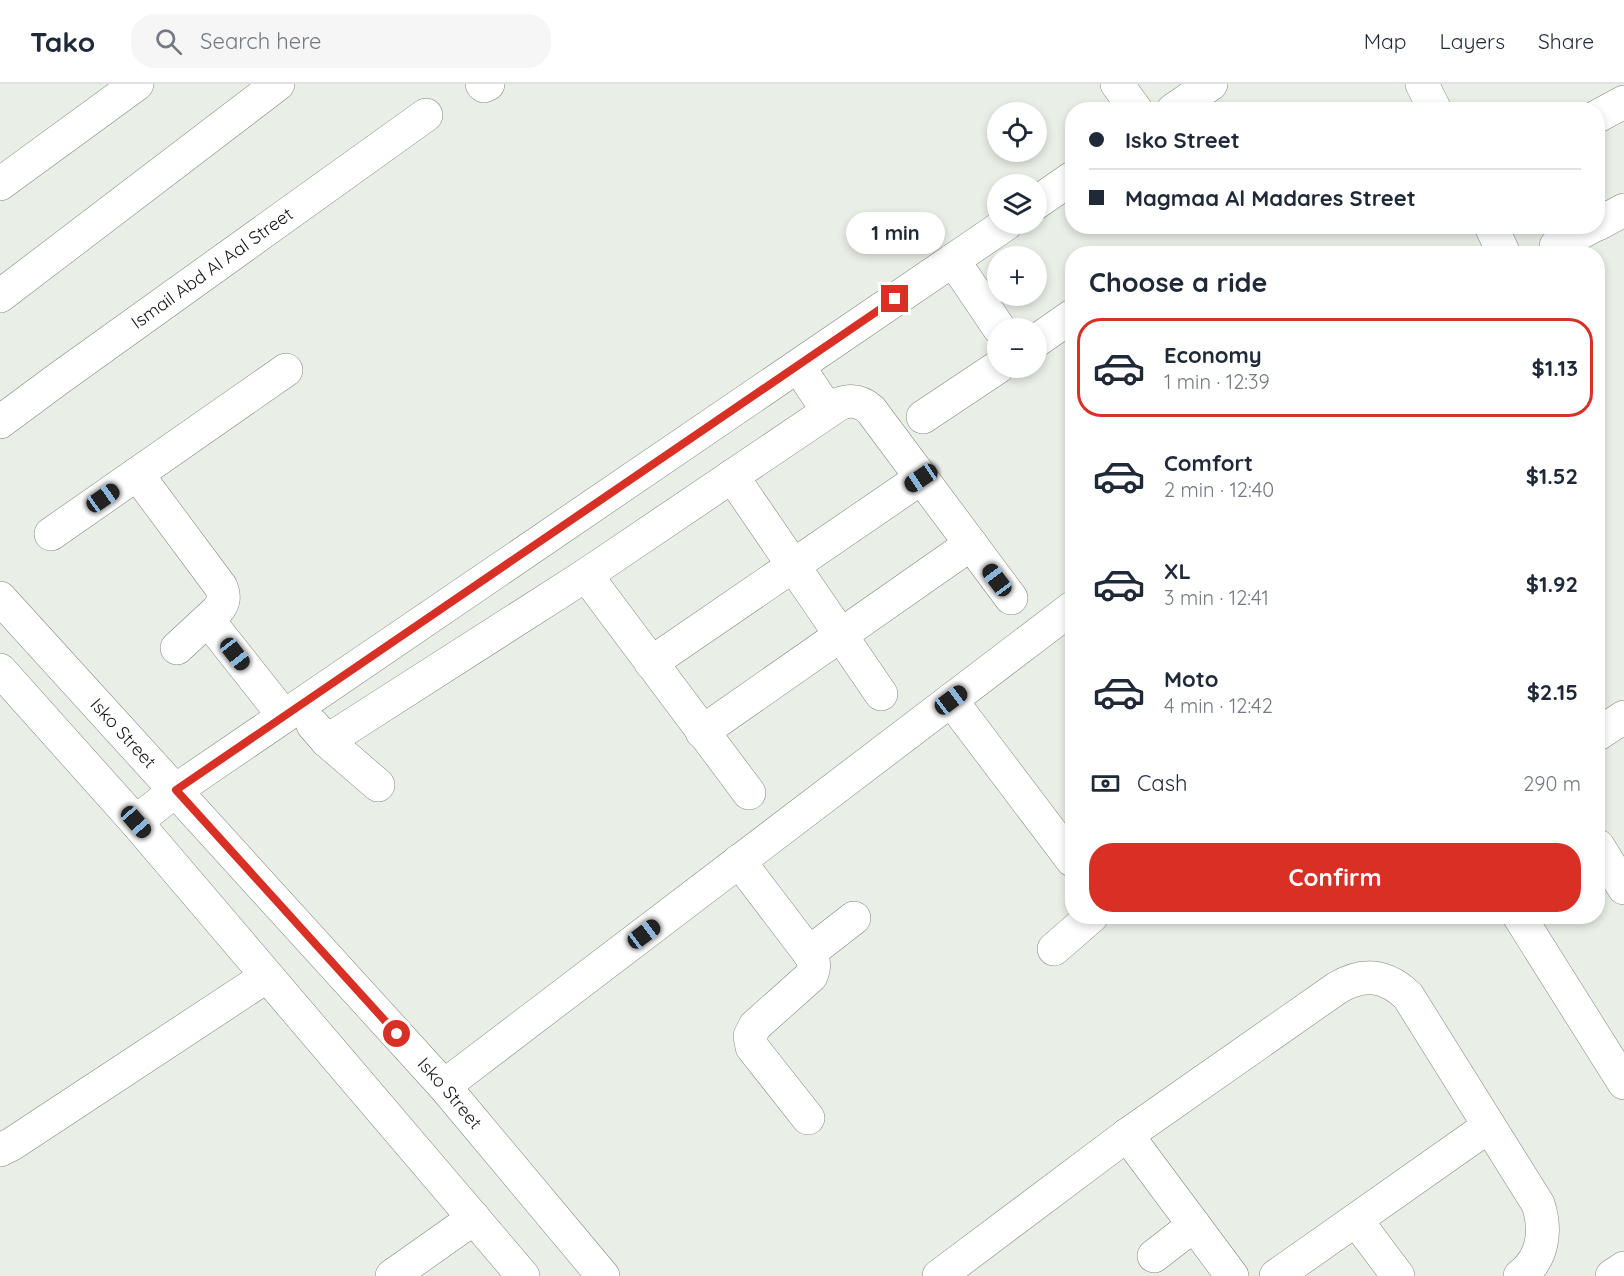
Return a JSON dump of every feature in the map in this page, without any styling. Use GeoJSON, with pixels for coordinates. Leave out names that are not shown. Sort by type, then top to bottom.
{"type":"FeatureCollection","features":[{"type":"Feature","properties":{"kind":"main road"},"geometry":{"type":"LineString","coordinates":[[0,184],[137,84]]}},
{"type":"Feature","properties":{"kind":"main road"},"geometry":{"type":"LineString","coordinates":[[0,296],[278,84]]}},
{"type":"Feature","properties":{"kind":"main road"},"geometry":{"type":"LineString","coordinates":[[1117,84],[1130,102]]}},
{"type":"Feature","properties":{"kind":"main road"},"geometry":{"type":"LineString","coordinates":[[1185,102],[1211,84]]}},
{"type":"Feature","properties":{"kind":"main road"},"geometry":{"type":"LineString","coordinates":[[1605,112],[1624,102]]}},
{"type":"Feature","properties":{"kind":"main road","name":"Ismail Abd Al Aal Street"},"geometry":{"type":"LineString","coordinates":[[0,422],[426,115]]}},
{"type":"Feature","properties":{"kind":"main road"},"geometry":{"type":"LineString","coordinates":[[1047,195],[1065,183]]}},
{"type":"Feature","properties":{"kind":"main road"},"geometry":{"type":"LineString","coordinates":[[1605,220],[1624,210]]}},
{"type":"Feature","properties":{"kind":"main road"},"geometry":{"type":"LineString","coordinates":[[136,822],[176,790],[991,234]]}},
{"type":"Feature","properties":{"kind":"main road"},"geometry":{"type":"LineString","coordinates":[[1556,246],[1578,234]]}},
{"type":"Feature","properties":{"kind":"main road"},"geometry":{"type":"LineString","coordinates":[[953,260],[992,318]]}},
{"type":"Feature","properties":{"kind":"main road"},"geometry":{"type":"LineString","coordinates":[[1047,333],[1065,321]]}},
{"type":"Feature","properties":{"kind":"main road"},"geometry":{"type":"LineString","coordinates":[[798,366],[828,411]]}},
{"type":"Feature","properties":{"kind":"main road"},"geometry":{"type":"LineString","coordinates":[[51,534],[286,370]]}},
{"type":"Feature","properties":{"kind":"main road"},"geometry":{"type":"LineString","coordinates":[[922,417],[987,374]]}},
{"type":"Feature","properties":{"kind":"main road"},"geometry":{"type":"LineString","coordinates":[[327,741],[586,575],[838,404],[847,401],[856,401],[871,410],[1011,598]]}},
{"type":"Feature","properties":{"kind":"main road"},"geometry":{"type":"LineString","coordinates":[[137,474],[221,587],[223,593],[224,600],[221,606],[177,648]]}},
{"type":"Feature","properties":{"kind":"main road"},"geometry":{"type":"LineString","coordinates":[[732,476],[881,694]]}},
{"type":"Feature","properties":{"kind":"main road"},"geometry":{"type":"LineString","coordinates":[[651,663],[921,478]]}},
{"type":"Feature","properties":{"kind":"main road"},"geometry":{"type":"LineString","coordinates":[[702,732],[970,544]]}},
{"type":"Feature","properties":{"kind":"main road"},"geometry":{"type":"LineString","coordinates":[[586,575],[749,793]]}},
{"type":"Feature","properties":{"kind":"main road","name":"Isko Street"},"geometry":{"type":"LineString","coordinates":[[0,598],[444,1086],[603,1276]]}},
{"type":"Feature","properties":{"kind":"main road"},"geometry":{"type":"LineString","coordinates":[[444,1086],[1065,613]]}},
{"type":"Feature","properties":{"kind":"main road"},"geometry":{"type":"LineString","coordinates":[[208,620],[291,711],[308,721],[327,741],[378,785]]}},
{"type":"Feature","properties":{"kind":"main road"},"geometry":{"type":"LineString","coordinates":[[0,670],[136,822],[524,1276]]}},
{"type":"Feature","properties":{"kind":"main road"},"geometry":{"type":"LineString","coordinates":[[951,700],[1065,851]]}},
{"type":"Feature","properties":{"kind":"main road"},"geometry":{"type":"LineString","coordinates":[[1605,729],[1624,717]]}},
{"type":"Feature","properties":{"kind":"main road"},"geometry":{"type":"LineString","coordinates":[[1605,857],[1624,888]]}},
{"type":"Feature","properties":{"kind":"main road"},"geometry":{"type":"LineString","coordinates":[[739,861],[809,953],[814,964],[811,976],[755,1026],[750,1036],[752,1047],[808,1118]]}},
{"type":"Feature","properties":{"kind":"main road"},"geometry":{"type":"LineString","coordinates":[[809,953],[854,918]]}},
{"type":"Feature","properties":{"kind":"main road"},"geometry":{"type":"LineString","coordinates":[[1054,949],[1083,924]]}},
{"type":"Feature","properties":{"kind":"main road"},"geometry":{"type":"LineString","coordinates":[[1524,924],[1624,1083]]}},
{"type":"Feature","properties":{"kind":"main road"},"geometry":{"type":"LineString","coordinates":[[0,1150],[22,1138],[267,976]]}},
{"type":"Feature","properties":{"kind":"main road"},"geometry":{"type":"LineString","coordinates":[[939,1276],[1127,1135],[1337,988],[1349,981],[1374,978],[1399,987],[1408,996],[1538,1204],[1542,1216],[1542,1241],[1539,1253],[1520,1276]]}},
{"type":"Feature","properties":{"kind":"main road"},"geometry":{"type":"LineString","coordinates":[[1276,1276],[1489,1126]]}},
{"type":"Feature","properties":{"kind":"main road"},"geometry":{"type":"LineString","coordinates":[[1127,1135],[1232,1276]]}},
{"type":"Feature","properties":{"kind":"main road"},"geometry":{"type":"LineString","coordinates":[[392,1276],[474,1218]]}},
{"type":"Feature","properties":{"kind":"main road"},"geometry":{"type":"LineString","coordinates":[[1356,1220],[1398,1276]]}},
{"type":"Feature","properties":{"kind":"main road"},"geometry":{"type":"LineString","coordinates":[[1154,1256],[1194,1225]]}},
{"type":"Feature","properties":{"kind":"main road"},"geometry":{"type":"LineString","coordinates":[[1612,1276],[1624,1268]]}},
{"type":"Feature","properties":{"kind":"route"},"geometry":{"type":"LineString","coordinates":[[397,1034],[176,790],[895,299]]}}]}
